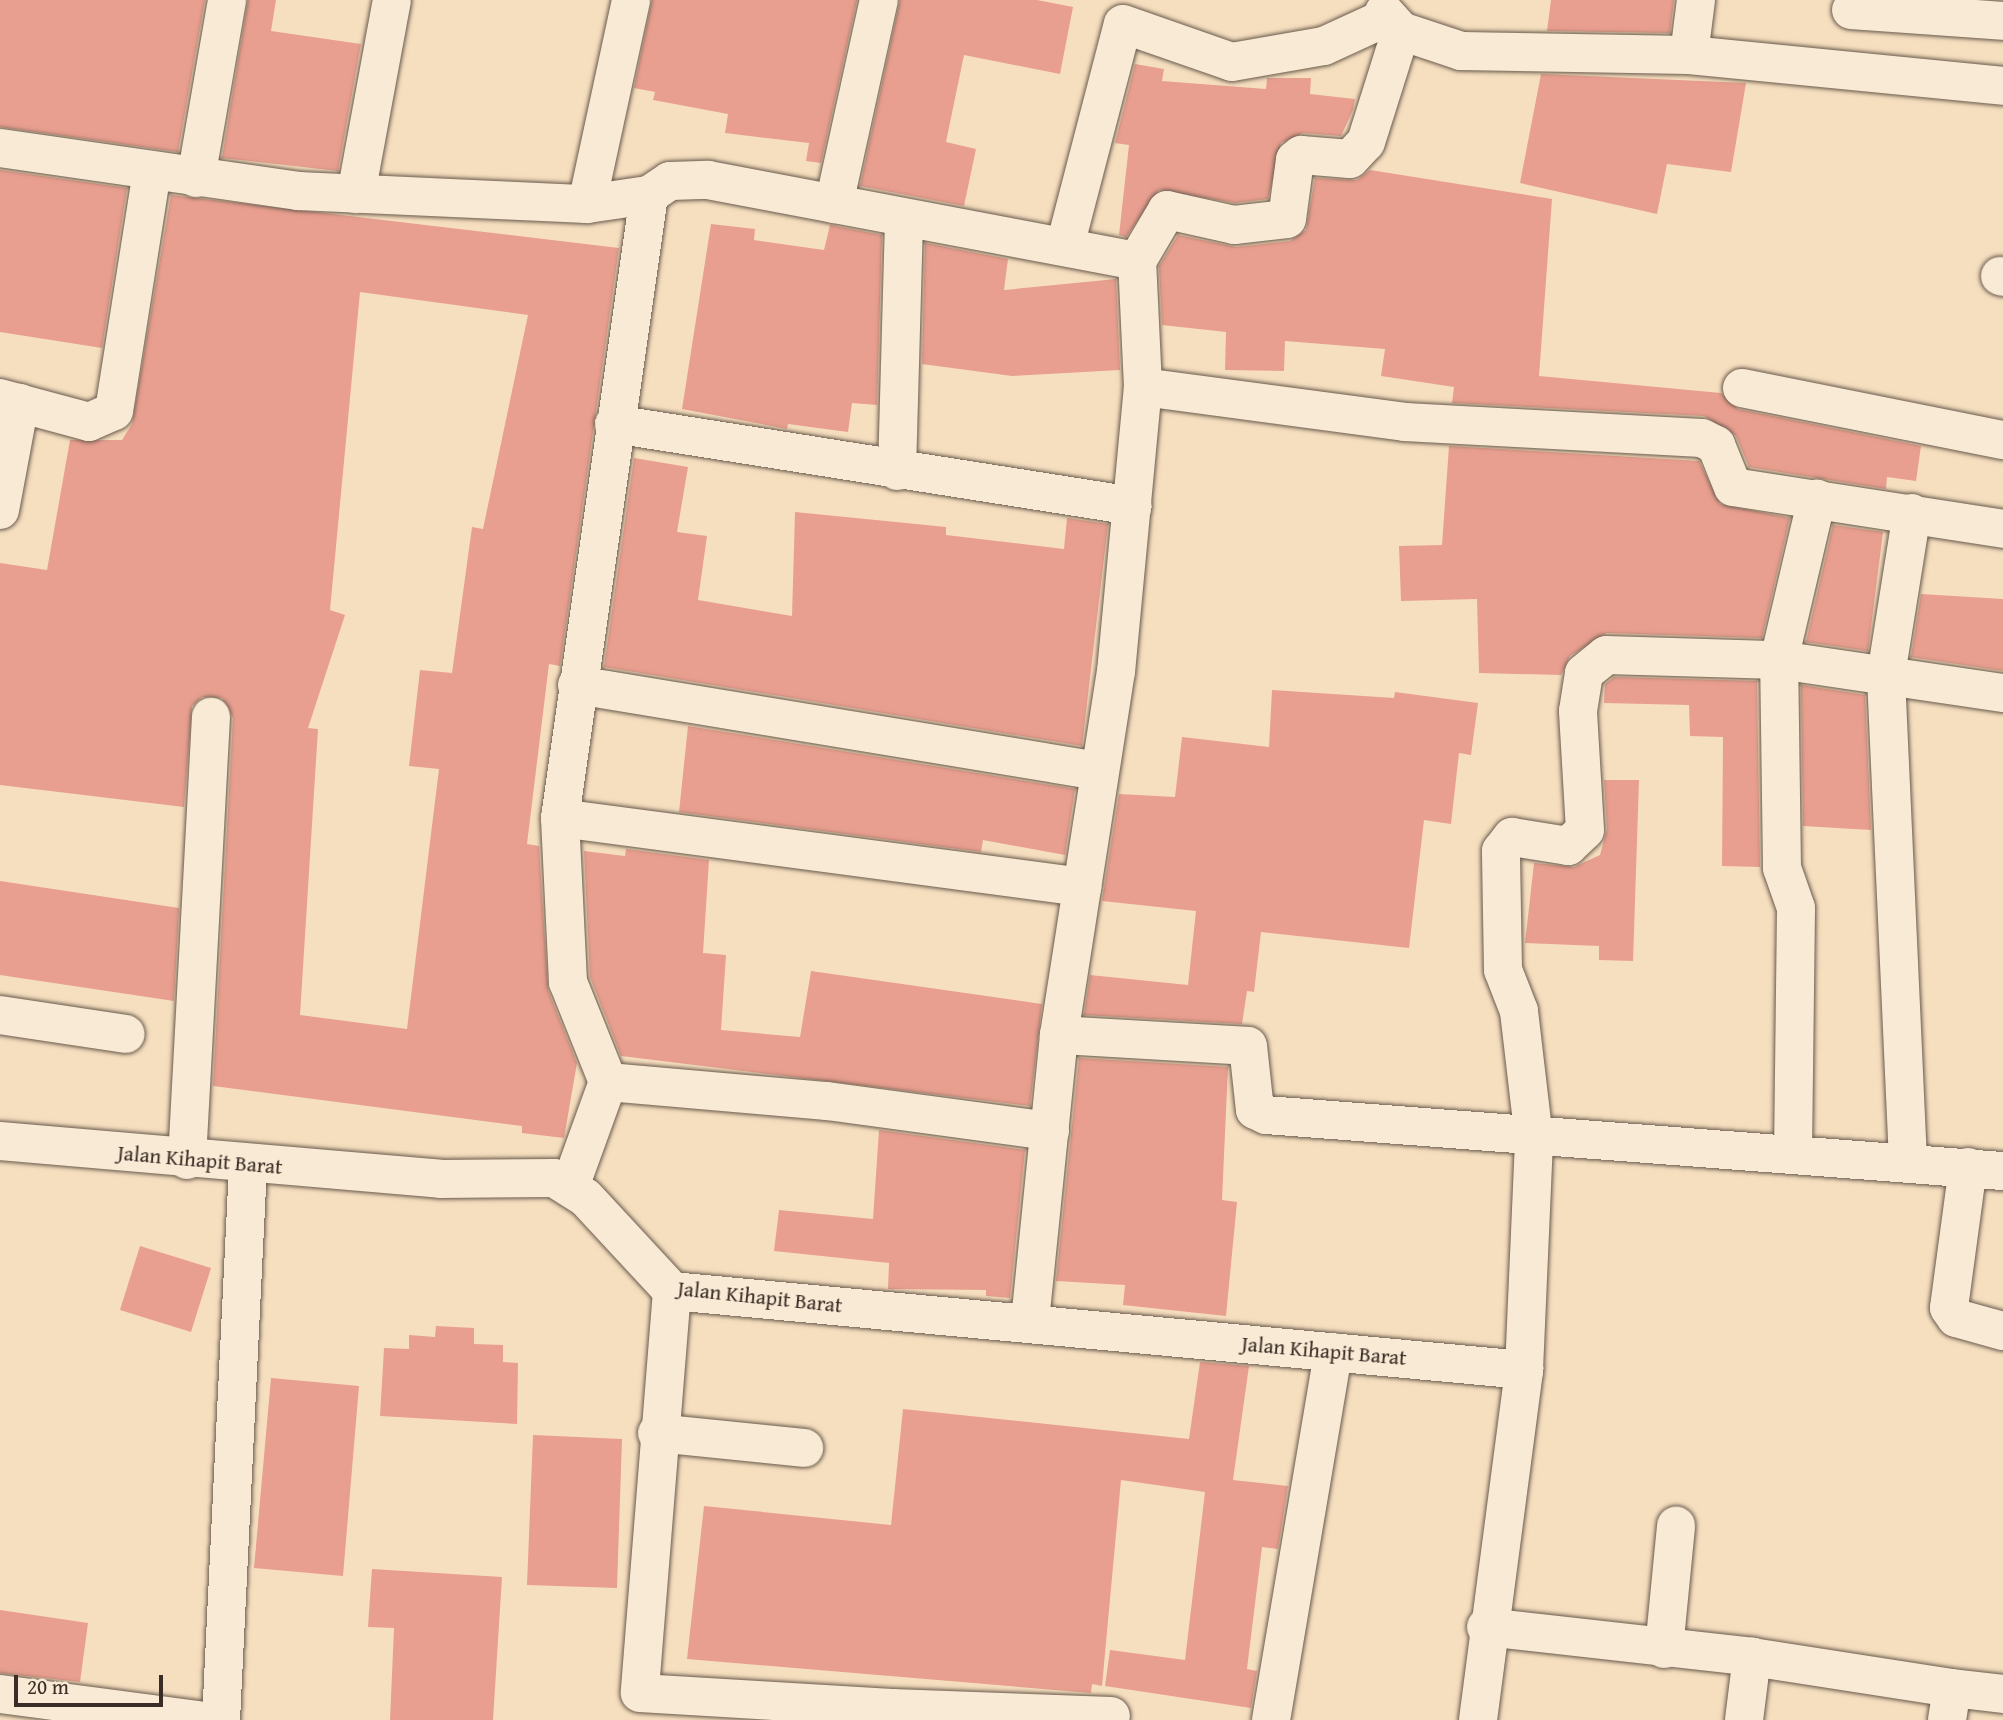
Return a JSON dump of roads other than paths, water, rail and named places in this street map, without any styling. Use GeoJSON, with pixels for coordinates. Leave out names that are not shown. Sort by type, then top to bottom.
{"type":"FeatureCollection","features":[{"type":"Feature","properties":{"kind":"street"},"geometry":{"type":"LineString","coordinates":[[196,178],[227,0]]}},
{"type":"Feature","properties":{"kind":"street"},"geometry":{"type":"LineString","coordinates":[[356,194],[392,0]]}},
{"type":"Feature","properties":{"kind":"street"},"geometry":{"type":"LineString","coordinates":[[587,204],[631,0]]}},
{"type":"Feature","properties":{"kind":"street"},"geometry":{"type":"LineString","coordinates":[[834,204],[879,0]]}},
{"type":"Feature","properties":{"kind":"street"},"geometry":{"type":"LineString","coordinates":[[1689,54],[1696,0]]}},
{"type":"Feature","properties":{"kind":"street"},"geometry":{"type":"LineString","coordinates":[[1851,10],[2003,21]]}},
{"type":"Feature","properties":{"kind":"street"},"geometry":{"type":"LineString","coordinates":[[1065,246],[1107,65],[1123,12],[1232,62],[1324,46],[1388,16]]}},
{"type":"Feature","properties":{"kind":"street"},"geometry":{"type":"LineString","coordinates":[[1388,16],[1461,51],[1689,54],[2003,86]]}},
{"type":"Feature","properties":{"kind":"street"},"geometry":{"type":"LineString","coordinates":[[1030,1321],[1059,1035],[1098,771],[1116,672],[1133,506],[1143,387],[1137,261],[1167,210],[1234,225],[1287,219],[1295,160],[1301,155],[1350,159],[1366,142],[1388,16]]}},
{"type":"Feature","properties":{"kind":"street"},"geometry":{"type":"LineString","coordinates":[[0,148],[196,178],[356,194],[587,204],[649,195],[670,181],[708,180],[1137,261]]}},
{"type":"Feature","properties":{"kind":"street"},"geometry":{"type":"LineString","coordinates":[[0,510],[10,400],[89,422],[114,411],[152,172]]}},
{"type":"Feature","properties":{"kind":"street"},"geometry":{"type":"LineString","coordinates":[[571,1184],[608,1082],[568,982],[560,818],[614,424],[649,195]]}},
{"type":"Feature","properties":{"kind":"street"},"geometry":{"type":"LineString","coordinates":[[897,471],[904,218]]}},
{"type":"Feature","properties":{"kind":"street"},"geometry":{"type":"LineString","coordinates":[[1143,387],[1405,422],[1702,438],[1716,445],[1733,487],[2003,529]]}},
{"type":"Feature","properties":{"kind":"street"},"geometry":{"type":"LineString","coordinates":[[1742,388],[2003,440]]}},
{"type":"Feature","properties":{"kind":"street"},"geometry":{"type":"LineString","coordinates":[[614,424],[897,471],[1133,506]]}},
{"type":"Feature","properties":{"kind":"street"},"geometry":{"type":"LineString","coordinates":[[1793,1154],[1796,908],[1782,868],[1779,660],[1817,498]]}},
{"type":"Feature","properties":{"kind":"street"},"geometry":{"type":"LineString","coordinates":[[1908,1161],[1886,675],[1912,513]]}},
{"type":"Feature","properties":{"kind":"street"},"geometry":{"type":"LineString","coordinates":[[1478,1720],[1486,1628],[1524,1370],[1534,1139],[1519,1011],[1503,970],[1501,851],[1512,837],[1568,846],[1585,830],[1578,711],[1584,673],[1606,655],[1779,660],[2003,693]]}},
{"type":"Feature","properties":{"kind":"street"},"geometry":{"type":"LineString","coordinates":[[577,685],[1098,771]]}},
{"type":"Feature","properties":{"kind":"street"},"geometry":{"type":"LineString","coordinates":[[187,1160],[211,717]]}},
{"type":"Feature","properties":{"kind":"street"},"geometry":{"type":"LineString","coordinates":[[560,818],[1082,887]]}},
{"type":"Feature","properties":{"kind":"street"},"geometry":{"type":"LineString","coordinates":[[0,1015],[126,1034]]}},
{"type":"Feature","properties":{"kind":"street"},"geometry":{"type":"LineString","coordinates":[[1059,1035],[1248,1046],[1255,1110],[1266,1115],[1534,1139],[1908,1161],[1986,1169],[1949,1308],[1956,1318],[2003,1331]]}},
{"type":"Feature","properties":{"kind":"street"},"geometry":{"type":"LineString","coordinates":[[608,1082],[827,1101],[1050,1131]]}},
{"type":"Feature","properties":{"kind":"street","name":"Jalan Kihapit Barat"},"geometry":{"type":"LineString","coordinates":[[0,1141],[248,1166],[440,1179],[554,1178],[571,1184],[672,1291],[1030,1321],[1524,1370]]}},
{"type":"Feature","properties":{"kind":"street"},"geometry":{"type":"LineString","coordinates":[[220,1720],[248,1166]]}},
{"type":"Feature","properties":{"kind":"street"},"geometry":{"type":"LineString","coordinates":[[672,1291],[657,1433],[638,1706],[891,1714],[1111,1716]]}},
{"type":"Feature","properties":{"kind":"street"},"geometry":{"type":"LineString","coordinates":[[1270,1720],[1333,1352]]}},
{"type":"Feature","properties":{"kind":"street"},"geometry":{"type":"LineString","coordinates":[[657,1433],[804,1448]]}},
{"type":"Feature","properties":{"kind":"street"},"geometry":{"type":"LineString","coordinates":[[1664,1649],[1676,1525]]}},
{"type":"Feature","properties":{"kind":"street"},"geometry":{"type":"LineString","coordinates":[[1486,1628],[1752,1657],[1949,1704],[2003,1694]]}},
{"type":"Feature","properties":{"kind":"street"},"geometry":{"type":"LineString","coordinates":[[1744,1720],[1752,1657]]}},
{"type":"Feature","properties":{"kind":"street"},"geometry":{"type":"LineString","coordinates":[[0,1693],[198,1720]]}}]}
